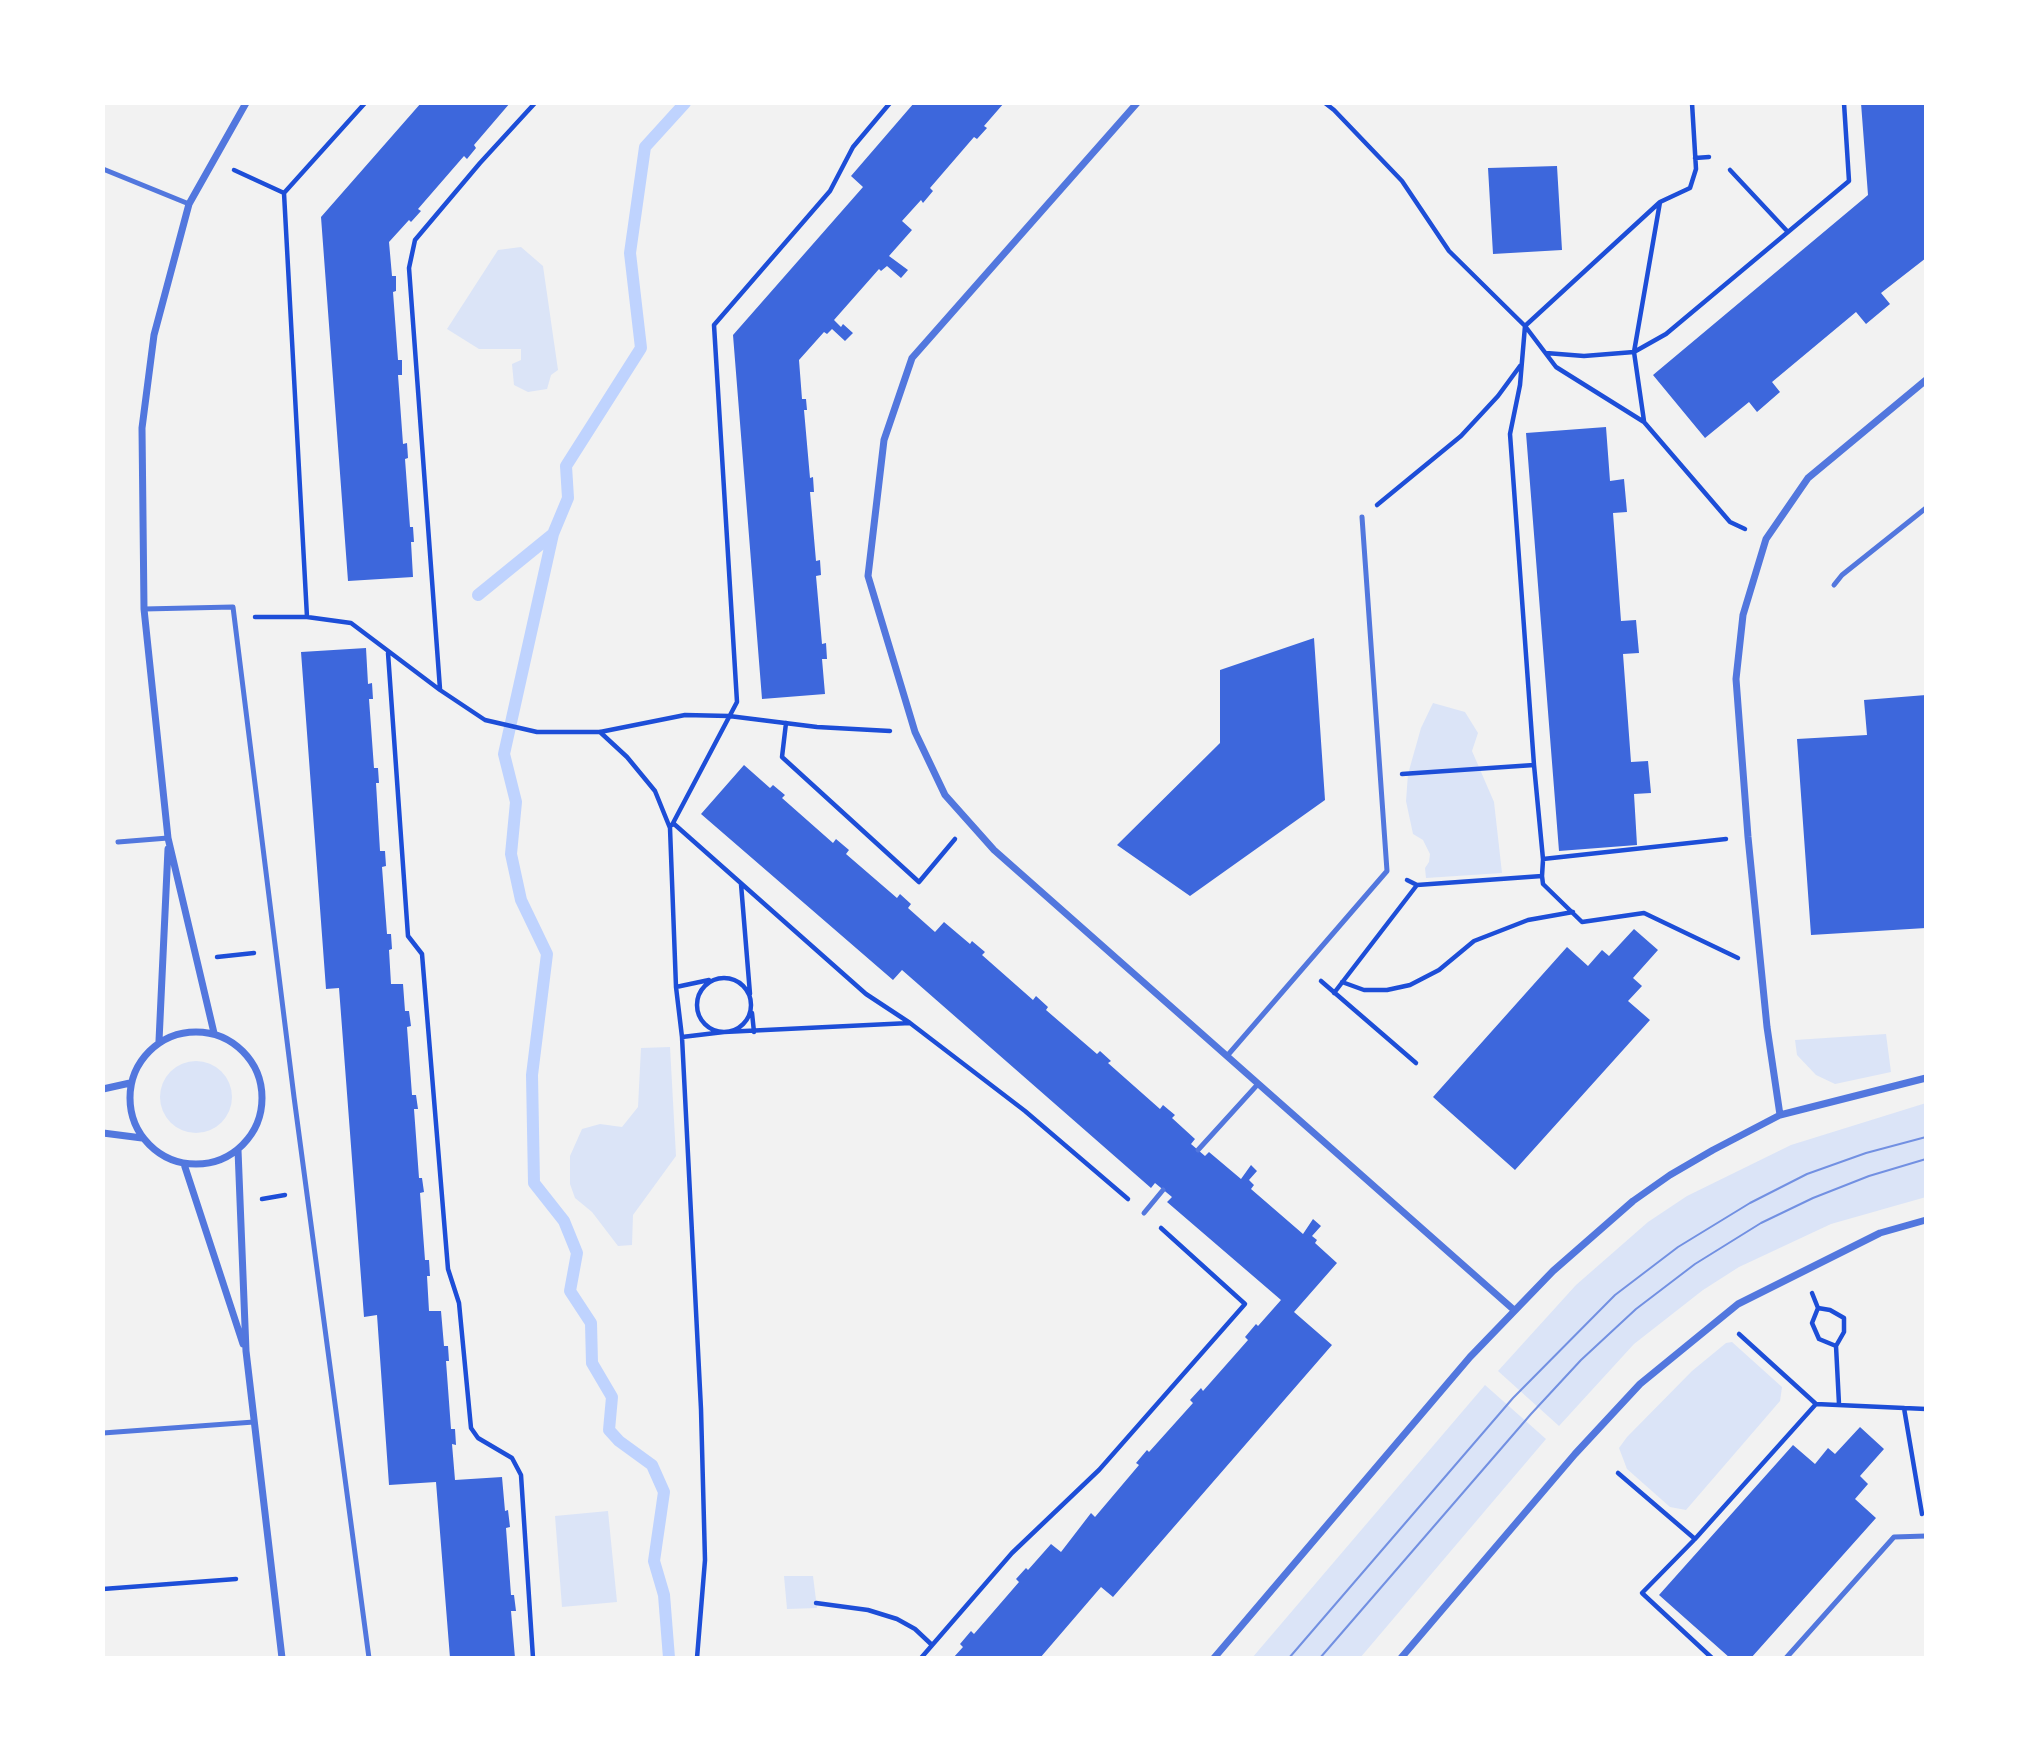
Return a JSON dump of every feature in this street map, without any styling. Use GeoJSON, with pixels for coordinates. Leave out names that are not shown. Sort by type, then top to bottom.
{"type":"FeatureCollection","features":[{"type":"Feature","properties":{"kind":"street"},"geometry":{"type":"LineString","coordinates":[[214,1033],[169,838],[144,609],[142,428],[154,335],[189,204],[246,103]]}},
{"type":"Feature","properties":{"kind":"street"},"geometry":{"type":"LineString","coordinates":[[1137,103],[912,358],[884,440],[868,576],[915,732],[945,795],[994,850],[1514,1310]]}},
{"type":"Feature","properties":{"kind":"street"},"geometry":{"type":"LineString","coordinates":[[1780,1115],[1767,1027],[1748,836],[1737,679],[1743,615],[1766,539],[1808,478],[1926,380]]}},
{"type":"Feature","properties":{"kind":"street"},"geometry":{"type":"LineString","coordinates":[[159,1041],[169,838]]}},
{"type":"Feature","properties":{"kind":"street"},"geometry":{"type":"LineString","coordinates":[[182,1032],[214,1033],[227,1038],[245,1052],[262,1084],[262,1107],[256,1128],[238,1150],[224,1159],[203,1165],[184,1164],[159,1154],[142,1138],[132,1119],[130,1083],[144,1055],[159,1041],[182,1032]]}},
{"type":"Feature","properties":{"kind":"street"},"geometry":{"type":"LineString","coordinates":[[1214,1658],[1469,1357],[1553,1271],[1633,1201],[1702,1156],[1780,1115],[1926,1078]]}},
{"type":"Feature","properties":{"kind":"street"},"geometry":{"type":"LineString","coordinates":[[103,1089],[130,1083]]}},
{"type":"Feature","properties":{"kind":"street"},"geometry":{"type":"LineString","coordinates":[[103,1133],[142,1138]]}},
{"type":"Feature","properties":{"kind":"street"},"geometry":{"type":"LineString","coordinates":[[238,1150],[246,1351],[282,1658]]}},
{"type":"Feature","properties":{"kind":"street"},"geometry":{"type":"LineString","coordinates":[[184,1164],[246,1351]]}},
{"type":"Feature","properties":{"kind":"street"},"geometry":{"type":"LineString","coordinates":[[1401,1658],[1575,1454],[1640,1384],[1738,1304],[1880,1233],[1926,1220]]}},
{"type":"Feature","properties":{"kind":"lane"},"geometry":{"type":"LineString","coordinates":[[103,169],[189,204]]}},
{"type":"Feature","properties":{"kind":"lane"},"geometry":{"type":"LineString","coordinates":[[1834,585],[1842,575],[1926,508]]}},
{"type":"Feature","properties":{"kind":"lane"},"geometry":{"type":"LineString","coordinates":[[1227,1056],[1387,871],[1362,517]]}},
{"type":"Feature","properties":{"kind":"lane"},"geometry":{"type":"LineString","coordinates":[[144,609],[233,607],[275,951],[369,1658]]}},
{"type":"Feature","properties":{"kind":"lane"},"geometry":{"type":"LineString","coordinates":[[118,842],[169,838]]}},
{"type":"Feature","properties":{"kind":"lane"},"geometry":{"type":"LineString","coordinates":[[1198,1150],[1258,1084]]}},
{"type":"Feature","properties":{"kind":"lane"},"geometry":{"type":"LineString","coordinates":[[1144,1213],[1163,1190]]}},
{"type":"Feature","properties":{"kind":"lane"},"geometry":{"type":"LineString","coordinates":[[103,1433],[254,1422]]}},
{"type":"Feature","properties":{"kind":"lane"},"geometry":{"type":"LineString","coordinates":[[1786,1658],[1894,1537],[1926,1536]]}},
{"type":"Feature","properties":{"kind":"path"},"geometry":{"type":"LineString","coordinates":[[307,617],[284,193],[365,103]]}},
{"type":"Feature","properties":{"kind":"path"},"geometry":{"type":"LineString","coordinates":[[440,690],[409,268],[415,240],[535,103]]}},
{"type":"Feature","properties":{"kind":"path"},"geometry":{"type":"LineString","coordinates":[[671,826],[737,702],[714,326],[830,191],[853,147],[890,103]]}},
{"type":"Feature","properties":{"kind":"path"},"geometry":{"type":"LineString","coordinates":[[1325,103],[1402,181],[1449,251],[1525,326],[1556,367],[1644,422],[1730,522],[1766,539]]}},
{"type":"Feature","properties":{"kind":"path"},"geometry":{"type":"LineString","coordinates":[[1692,103],[1696,169],[1690,188],[1660,202],[1525,326],[1520,385],[1510,434],[1534,765],[1544,859],[1542,876],[1543,884],[1582,922],[1644,913],[1761,969]]}},
{"type":"Feature","properties":{"kind":"path"},"geometry":{"type":"LineString","coordinates":[[1545,353],[1584,356],[1634,352],[1666,334],[1849,181],[1844,103]]}},
{"type":"Feature","properties":{"kind":"path"},"geometry":{"type":"LineString","coordinates":[[1695,158],[1709,157]]}},
{"type":"Feature","properties":{"kind":"path"},"geometry":{"type":"LineString","coordinates":[[214,160],[284,193]]}},
{"type":"Feature","properties":{"kind":"path"},"geometry":{"type":"LineString","coordinates":[[1730,170],[1787,231]]}},
{"type":"Feature","properties":{"kind":"path"},"geometry":{"type":"LineString","coordinates":[[1644,422],[1634,352],[1660,202]]}},
{"type":"Feature","properties":{"kind":"path"},"geometry":{"type":"LineString","coordinates":[[1362,517],[1461,436],[1498,396],[1522,363]]}},
{"type":"Feature","properties":{"kind":"path"},"geometry":{"type":"LineString","coordinates":[[233,607],[253,617],[307,617],[351,623],[388,653],[485,720],[537,732],[600,732],[685,715],[729,716],[915,732]]}},
{"type":"Feature","properties":{"kind":"path"},"geometry":{"type":"LineString","coordinates":[[388,653],[408,936],[422,954],[448,1269],[459,1303],[471,1428],[478,1438],[512,1458],[521,1475],[533,1658]]}},
{"type":"Feature","properties":{"kind":"path"},"geometry":{"type":"LineString","coordinates":[[786,723],[782,757],[919,882],[970,822]]}},
{"type":"Feature","properties":{"kind":"path"},"geometry":{"type":"LineString","coordinates":[[600,732],[627,757],[656,791],[671,826],[676,987],[682,1037],[701,1409],[705,1560],[697,1658]]}},
{"type":"Feature","properties":{"kind":"path"},"geometry":{"type":"LineString","coordinates":[[1380,774],[1534,765]]}},
{"type":"Feature","properties":{"kind":"path"},"geometry":{"type":"LineString","coordinates":[[671,826],[741,883],[866,994],[910,1023],[1025,1111],[1245,1304],[1099,1470],[1013,1553],[921,1658]]}},
{"type":"Feature","properties":{"kind":"path"},"geometry":{"type":"LineString","coordinates":[[1544,859],[1748,836]]}},
{"type":"Feature","properties":{"kind":"path"},"geometry":{"type":"LineString","coordinates":[[1387,871],[1417,885],[1542,876]]}},
{"type":"Feature","properties":{"kind":"path"},"geometry":{"type":"LineString","coordinates":[[741,883],[754,1032]]}},
{"type":"Feature","properties":{"kind":"path"},"geometry":{"type":"LineString","coordinates":[[1334,993],[1417,885]]}},
{"type":"Feature","properties":{"kind":"path"},"geometry":{"type":"LineString","coordinates":[[1342,982],[1364,990],[1387,990],[1410,985],[1438,970],[1474,941],[1528,920],[1573,912]]}},
{"type":"Feature","properties":{"kind":"path"},"geometry":{"type":"LineString","coordinates":[[211,957],[275,951]]}},
{"type":"Feature","properties":{"kind":"path"},"geometry":{"type":"LineString","coordinates":[[1304,967],[1416,1063]]}},
{"type":"Feature","properties":{"kind":"path"},"geometry":{"type":"LineString","coordinates":[[676,987],[714,979],[736,980],[748,991],[750,997],[750,1015],[743,1025],[724,1032],[709,1027],[701,1018],[697,1006],[699,995],[705,985],[714,979]]}},
{"type":"Feature","properties":{"kind":"path"},"geometry":{"type":"LineString","coordinates":[[682,1037],[724,1032],[910,1023]]}},
{"type":"Feature","properties":{"kind":"path"},"geometry":{"type":"LineString","coordinates":[[254,1200],[306,1190]]}},
{"type":"Feature","properties":{"kind":"path"},"geometry":{"type":"LineString","coordinates":[[1809,1287],[1818,1308],[1812,1323],[1819,1339],[1836,1346]]}},
{"type":"Feature","properties":{"kind":"path"},"geometry":{"type":"LineString","coordinates":[[1818,1308],[1830,1310],[1844,1318],[1843,1332],[1836,1346],[1839,1404]]}},
{"type":"Feature","properties":{"kind":"path"},"geometry":{"type":"LineString","coordinates":[[1734,1329],[1816,1404],[1926,1409]]}},
{"type":"Feature","properties":{"kind":"path"},"geometry":{"type":"LineString","coordinates":[[1712,1658],[1642,1593],[1695,1539],[1816,1404]]}},
{"type":"Feature","properties":{"kind":"path"},"geometry":{"type":"LineString","coordinates":[[1904,1408],[1924,1523]]}},
{"type":"Feature","properties":{"kind":"path"},"geometry":{"type":"LineString","coordinates":[[1618,1473],[1695,1539]]}},
{"type":"Feature","properties":{"kind":"path"},"geometry":{"type":"LineString","coordinates":[[103,1589],[236,1578]]}},
{"type":"Feature","properties":{"kind":"path"},"geometry":{"type":"LineString","coordinates":[[816,1603],[868,1610],[897,1619],[915,1629],[932,1645]]}},
{"type":"Feature","properties":{"kind":"shaded area"},"geometry":{"type":"Polygon","coordinates":[[[521,247],[543,266],[558,370],[551,375],[547,389],[528,392],[514,385],[512,364],[521,360],[521,349],[479,349],[447,329],[498,250],[521,247]]]}},
{"type":"Feature","properties":{"kind":"shaded area"},"geometry":{"type":"Polygon","coordinates":[[[1433,703],[1465,712],[1478,733],[1472,751],[1494,802],[1502,873],[1426,878],[1425,868],[1430,854],[1423,840],[1413,834],[1406,801],[1408,774],[1421,728],[1433,703]]]}},
{"type":"Feature","properties":{"kind":"shaded area"},"geometry":{"type":"Polygon","coordinates":[[[1886,1034],[1891,1072],[1835,1084],[1816,1075],[1797,1055],[1795,1040],[1886,1034]]]}},
{"type":"Feature","properties":{"kind":"shaded area"},"geometry":{"type":"Polygon","coordinates":[[[670,1047],[676,1156],[633,1215],[632,1245],[618,1246],[592,1212],[575,1198],[570,1184],[570,1156],[582,1129],[600,1124],[622,1127],[638,1107],[641,1048],[670,1047]]]}},
{"type":"Feature","properties":{"kind":"shaded area"},"geometry":{"type":"Polygon","coordinates":[[[203,1061],[222,1071],[230,1083],[230,1111],[222,1123],[210,1131],[189,1133],[170,1123],[162,1111],[160,1090],[170,1071],[182,1063],[203,1061]]]}},
{"type":"Feature","properties":{"kind":"shaded area"},"geometry":{"type":"Polygon","coordinates":[[[1926,1103],[1926,1197],[1831,1224],[1739,1267],[1703,1290],[1634,1344],[1559,1426],[1498,1371],[1576,1285],[1648,1222],[1687,1196],[1791,1145],[1926,1103]]]}},
{"type":"Feature","properties":{"kind":"shaded area"},"geometry":{"type":"Polygon","coordinates":[[[1732,1342],[1782,1387],[1780,1401],[1686,1510],[1670,1507],[1627,1469],[1619,1448],[1692,1371],[1726,1343],[1732,1342]]]}},
{"type":"Feature","properties":{"kind":"shaded area"},"geometry":{"type":"Polygon","coordinates":[[[1485,1385],[1546,1439],[1360,1658],[1252,1658],[1485,1385]]]}},
{"type":"Feature","properties":{"kind":"shaded area"},"geometry":{"type":"Polygon","coordinates":[[[608,1511],[617,1602],[562,1607],[555,1516],[608,1511]]]}},
{"type":"Feature","properties":{"kind":"shaded area"},"geometry":{"type":"Polygon","coordinates":[[[784,1576],[813,1576],[817,1608],[787,1609],[784,1576]]]}},
{"type":"Feature","properties":{"kind":"building"},"geometry":{"type":"Polygon","coordinates":[[[421,103],[510,103],[474,145],[476,148],[467,159],[464,156],[418,209],[421,211],[389,242],[392,276],[396,276],[396,291],[393,292],[398,360],[402,360],[402,375],[398,375],[403,444],[407,443],[408,458],[405,459],[410,527],[413,527],[413,577],[348,581],[321,217],[421,103]]]}},
{"type":"Feature","properties":{"kind":"building"},"geometry":{"type":"Polygon","coordinates":[[[914,103],[1004,103],[984,126],[987,128],[977,139],[974,137],[930,188],[933,191],[923,203],[921,200],[902,221],[912,230],[889,256],[908,270],[901,278],[887,266],[881,271],[879,269],[834,320],[853,333],[845,341],[832,329],[827,334],[824,332],[799,360],[802,399],[806,399],[807,410],[804,410],[810,478],[813,477],[814,492],[810,492],[816,561],[820,560],[821,575],[816,576],[822,644],[826,643],[827,659],[822,659],[825,694],[762,699],[733,335],[863,187],[851,176],[914,103]]]}},
{"type":"Feature","properties":{"kind":"building"},"geometry":{"type":"Polygon","coordinates":[[[1861,103],[1926,103],[1926,258],[1881,293],[1890,304],[1866,324],[1856,312],[1772,382],[1780,392],[1757,412],[1749,402],[1705,438],[1653,375],[1868,195],[1861,103]]]}},
{"type":"Feature","properties":{"kind":"building"},"geometry":{"type":"Polygon","coordinates":[[[1557,166],[1562,250],[1493,254],[1488,168],[1557,166]]]}},
{"type":"Feature","properties":{"kind":"building"},"geometry":{"type":"Polygon","coordinates":[[[1606,427],[1610,481],[1624,479],[1627,512],[1613,513],[1621,621],[1636,620],[1639,653],[1623,654],[1631,762],[1648,761],[1651,793],[1634,794],[1637,845],[1559,851],[1526,433],[1606,427]]]}},
{"type":"Feature","properties":{"kind":"building"},"geometry":{"type":"Polygon","coordinates":[[[1314,638],[1325,800],[1190,896],[1117,845],[1220,743],[1220,670],[1314,638]]]}},
{"type":"Feature","properties":{"kind":"building"},"geometry":{"type":"Polygon","coordinates":[[[366,648],[368,684],[372,683],[373,699],[369,699],[374,768],[378,768],[379,783],[376,783],[380,851],[385,851],[386,866],[382,867],[387,934],[391,934],[391,984],[403,984],[405,1011],[409,1011],[411,1026],[407,1027],[412,1095],[416,1095],[418,1109],[414,1109],[419,1178],[422,1178],[424,1192],[420,1193],[425,1260],[429,1260],[429,1311],[441,1311],[444,1346],[448,1346],[449,1361],[446,1361],[451,1429],[455,1429],[456,1445],[452,1444],[455,1480],[502,1477],[505,1511],[508,1510],[510,1527],[506,1528],[511,1595],[514,1595],[516,1611],[511,1611],[515,1658],[450,1658],[436,1482],[389,1485],[377,1315],[364,1317],[339,988],[326,989],[301,652],[366,648]]]}},
{"type":"Feature","properties":{"kind":"building"},"geometry":{"type":"Polygon","coordinates":[[[1926,695],[1926,928],[1811,935],[1797,739],[1867,735],[1864,700],[1926,695]]]}},
{"type":"Feature","properties":{"kind":"building"},"geometry":{"type":"Polygon","coordinates":[[[744,765],[770,788],[773,785],[785,795],[782,798],[833,843],[836,839],[849,850],[846,854],[897,898],[900,894],[911,904],[908,908],[935,932],[944,922],[970,944],[972,941],[985,952],[982,955],[1033,1000],[1036,996],[1048,1007],[1046,1010],[1097,1054],[1100,1051],[1111,1061],[1108,1063],[1160,1109],[1163,1105],[1175,1115],[1172,1118],[1195,1139],[1191,1144],[1205,1156],[1209,1152],[1241,1179],[1251,1165],[1257,1171],[1249,1180],[1254,1185],[1251,1189],[1303,1234],[1313,1219],[1321,1226],[1312,1236],[1317,1240],[1315,1243],[1337,1263],[1294,1312],[1332,1345],[1113,1597],[1101,1587],[1040,1658],[953,1658],[963,1647],[960,1644],[971,1631],[974,1634],[1019,1582],[1016,1579],[1026,1568],[1028,1570],[1051,1544],[1061,1552],[1091,1513],[1095,1517],[1139,1465],[1136,1463],[1147,1450],[1149,1452],[1193,1403],[1190,1400],[1201,1388],[1203,1391],[1248,1340],[1245,1337],[1256,1324],[1258,1326],[1281,1300],[1167,1202],[1172,1197],[1155,1183],[1151,1188],[902,970],[893,980],[701,814],[744,765]]]}},
{"type":"Feature","properties":{"kind":"building"},"geometry":{"type":"Polygon","coordinates":[[[1634,929],[1658,950],[1633,978],[1642,986],[1628,1001],[1650,1020],[1515,1170],[1433,1097],[1567,947],[1588,966],[1602,950],[1609,956],[1634,929]]]}},
{"type":"Feature","properties":{"kind":"building"},"geometry":{"type":"Polygon","coordinates":[[[1860,1427],[1884,1449],[1860,1476],[1868,1484],[1855,1499],[1876,1518],[1751,1658],[1730,1658],[1659,1595],[1793,1445],[1815,1464],[1828,1448],[1835,1454],[1860,1427]]]}},
{"type":"Feature","properties":{"kind":"waterway"},"geometry":{"type":"LineString","coordinates":[[669,1658],[664,1595],[654,1561],[664,1492],[652,1465],[619,1441],[609,1430],[612,1397],[592,1363],[591,1323],[570,1291],[577,1253],[564,1221],[534,1183],[532,1075],[547,954],[521,900],[511,854],[516,802],[504,754],[553,534],[568,498],[566,466],[641,348],[630,253],[645,147],[685,103]]}},
{"type":"Feature","properties":{"kind":"waterway"},"geometry":{"type":"LineString","coordinates":[[478,595],[553,534]]}},
{"type":"Feature","properties":{"kind":"tram line"},"geometry":{"type":"LineString","coordinates":[[1289,1658],[1513,1398],[1615,1295],[1678,1247],[1750,1203],[1807,1174],[1866,1153],[1926,1137]]}},
{"type":"Feature","properties":{"kind":"tram line"},"geometry":{"type":"LineString","coordinates":[[1320,1658],[1531,1414],[1581,1360],[1636,1309],[1695,1264],[1761,1223],[1813,1198],[1869,1176],[1926,1159]]}}]}
